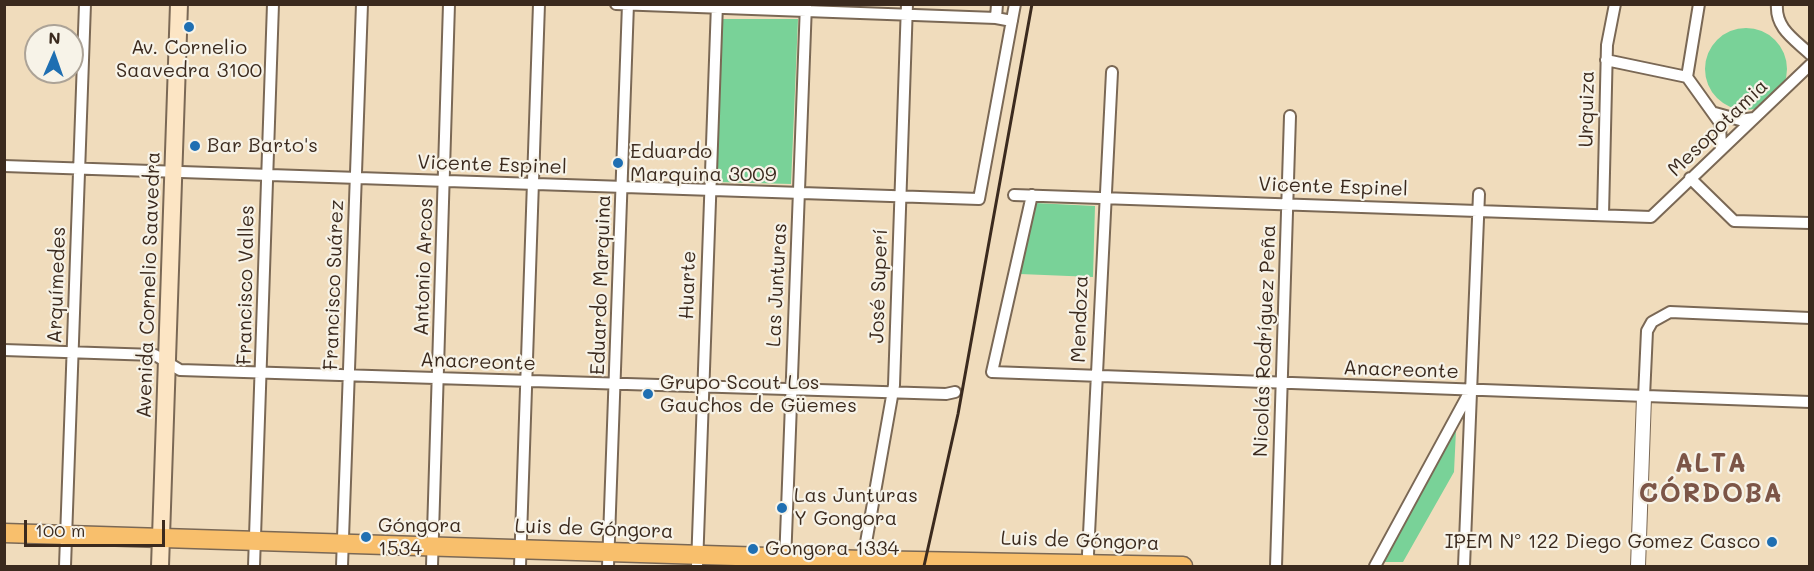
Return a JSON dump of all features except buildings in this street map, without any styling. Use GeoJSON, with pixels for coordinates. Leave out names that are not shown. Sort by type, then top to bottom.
{"type":"FeatureCollection","features":[{"type":"Feature","properties":{"kind":"main road","name":"Avenida Cornelio Saavedra"},"geometry":{"type":"LineString","coordinates":[[160,567],[179,4]]}},
{"type":"Feature","properties":{"kind":"main road","name":"Luis de Góngora"},"geometry":{"type":"LineString","coordinates":[[4,533],[433,546],[520,558],[1181,566]]}},
{"type":"Feature","properties":{"kind":"street","name":"Arquímedes"},"geometry":{"type":"LineString","coordinates":[[65,567],[85,4]]}},
{"type":"Feature","properties":{"kind":"street","name":"Francisco Valles"},"geometry":{"type":"LineString","coordinates":[[254,567],[273,4]]}},
{"type":"Feature","properties":{"kind":"street","name":"Francisco Suárez"},"geometry":{"type":"LineString","coordinates":[[342,567],[362,4]]}},
{"type":"Feature","properties":{"kind":"street","name":"Antonio Arcos"},"geometry":{"type":"LineString","coordinates":[[432,567],[449,4]]}},
{"type":"Feature","properties":{"kind":"street"},"geometry":{"type":"LineString","coordinates":[[520,558],[539,4]]}},
{"type":"Feature","properties":{"kind":"street"},"geometry":{"type":"LineString","coordinates":[[616,4],[907,10],[1012,21],[1015,4]]}},
{"type":"Feature","properties":{"kind":"street"},"geometry":{"type":"LineString","coordinates":[[996,18],[997,4]]}},
{"type":"Feature","properties":{"kind":"street","name":"Urquiza"},"geometry":{"type":"LineString","coordinates":[[1603,215],[1606,60],[1615,4]]}},
{"type":"Feature","properties":{"kind":"street"},"geometry":{"type":"LineString","coordinates":[[1687,77],[1699,4]]}},
{"type":"Feature","properties":{"kind":"street"},"geometry":{"type":"LineString","coordinates":[[1777,4],[1777,20],[1782,28],[1809,54]]}},
{"type":"Feature","properties":{"kind":"street","name":"Eduardo Marquina"},"geometry":{"type":"LineString","coordinates":[[609,560],[628,5]]}},
{"type":"Feature","properties":{"kind":"street","name":"Huarte"},"geometry":{"type":"LineString","coordinates":[[697,561],[717,6]]}},
{"type":"Feature","properties":{"kind":"street","name":"Las Junturas"},"geometry":{"type":"LineString","coordinates":[[785,562],[806,8]]}},
{"type":"Feature","properties":{"kind":"street","name":"José Superí"},"geometry":{"type":"LineString","coordinates":[[862,563],[893,392],[907,10]]}},
{"type":"Feature","properties":{"kind":"street","name":"Vicente Espinel"},"geometry":{"type":"LineString","coordinates":[[4,166],[710,192],[979,199],[1012,21]]}},
{"type":"Feature","properties":{"kind":"street"},"geometry":{"type":"LineString","coordinates":[[1606,60],[1687,77],[1714,113],[1722,129],[1722,148]]}},
{"type":"Feature","properties":{"kind":"street","name":"Mesopotamia"},"geometry":{"type":"LineString","coordinates":[[1651,217],[1809,65]]}},
{"type":"Feature","properties":{"kind":"street","name":"Mendoza"},"geometry":{"type":"LineString","coordinates":[[1089,565],[1103,197],[1112,72]]}},
{"type":"Feature","properties":{"kind":"street"},"geometry":{"type":"LineString","coordinates":[[1714,113],[1740,120],[1754,118]]}},
{"type":"Feature","properties":{"kind":"street","name":"Nicolás Rodríguez Peña"},"geometry":{"type":"LineString","coordinates":[[1276,567],[1290,116]]}},
{"type":"Feature","properties":{"kind":"street"},"geometry":{"type":"LineString","coordinates":[[1690,178],[1734,221],[1809,223]]}},
{"type":"Feature","properties":{"kind":"street"},"geometry":{"type":"LineString","coordinates":[[1464,567],[1479,194]]}},
{"type":"Feature","properties":{"kind":"street","name":"Vicente Espinel"},"geometry":{"type":"LineString","coordinates":[[1014,195],[1651,217]]}},
{"type":"Feature","properties":{"kind":"street","name":"Anacreonte"},"geometry":{"type":"LineString","coordinates":[[1032,195],[992,372],[1809,402]]}},
{"type":"Feature","properties":{"kind":"street"},"geometry":{"type":"LineString","coordinates":[[1638,567],[1647,331],[1659,316],[1670,312],[1809,318]]}},
{"type":"Feature","properties":{"kind":"street","name":"Anacreonte"},"geometry":{"type":"LineString","coordinates":[[4,350],[155,355],[180,370],[946,394],[955,392]]}},
{"type":"Feature","properties":{"kind":"street"},"geometry":{"type":"LineString","coordinates":[[1375,567],[1470,390]]}},
{"type":"Feature","properties":{"kind":"green space"},"geometry":{"type":"Polygon","coordinates":[[[722,19],[798,19],[791,184],[716,182],[722,19]]]}},
{"type":"Feature","properties":{"kind":"green space"},"geometry":{"type":"Polygon","coordinates":[[[1746,28],[1762,31],[1775,40],[1784,53],[1787,69],[1784,85],[1775,98],[1762,107],[1746,110],[1730,107],[1717,98],[1708,85],[1705,69],[1708,53],[1717,40],[1730,31],[1746,28]]]}},
{"type":"Feature","properties":{"kind":"green space"},"geometry":{"type":"Polygon","coordinates":[[[1035,203],[1095,206],[1093,277],[1020,274],[1035,203]]]}},
{"type":"Feature","properties":{"kind":"green space"},"geometry":{"type":"Polygon","coordinates":[[[1456,430],[1454,472],[1403,562],[1383,562],[1456,430]]]}},
{"type":"Feature","properties":{"kind":"railway"},"geometry":{"type":"LineString","coordinates":[[924,566],[958,414],[1032,4]]}},
{"type":"Feature","properties":{"kind":"place","name":"Av. Cornelio Saavedra 3100"},"geometry":{"type":"Point","coordinates":[189,27]}},
{"type":"Feature","properties":{"kind":"place","name":"Bar Barto's"},"geometry":{"type":"Point","coordinates":[195,146]}},
{"type":"Feature","properties":{"kind":"place","name":"Eduardo Marquina 3009"},"geometry":{"type":"Point","coordinates":[618,163]}},
{"type":"Feature","properties":{"kind":"place","name":"Grupo Scout Los Gauchos de Güemes"},"geometry":{"type":"Point","coordinates":[648,394]}},
{"type":"Feature","properties":{"kind":"place","name":"Las Junturas Y Gongora"},"geometry":{"type":"Point","coordinates":[782,508]}},
{"type":"Feature","properties":{"kind":"place","name":"Góngora 1534"},"geometry":{"type":"Point","coordinates":[366,537]}},
{"type":"Feature","properties":{"kind":"place","name":"IPEM Nº 122 Diego Gomez Casco"},"geometry":{"type":"Point","coordinates":[1772,542]}},
{"type":"Feature","properties":{"kind":"place","name":"Gongora 1334"},"geometry":{"type":"Point","coordinates":[753,549]}},
{"type":"Feature","properties":{"kind":"district","name":"ALTA CÓRDOBA"},"geometry":{"type":"Point","coordinates":[1711,478]}}]}
